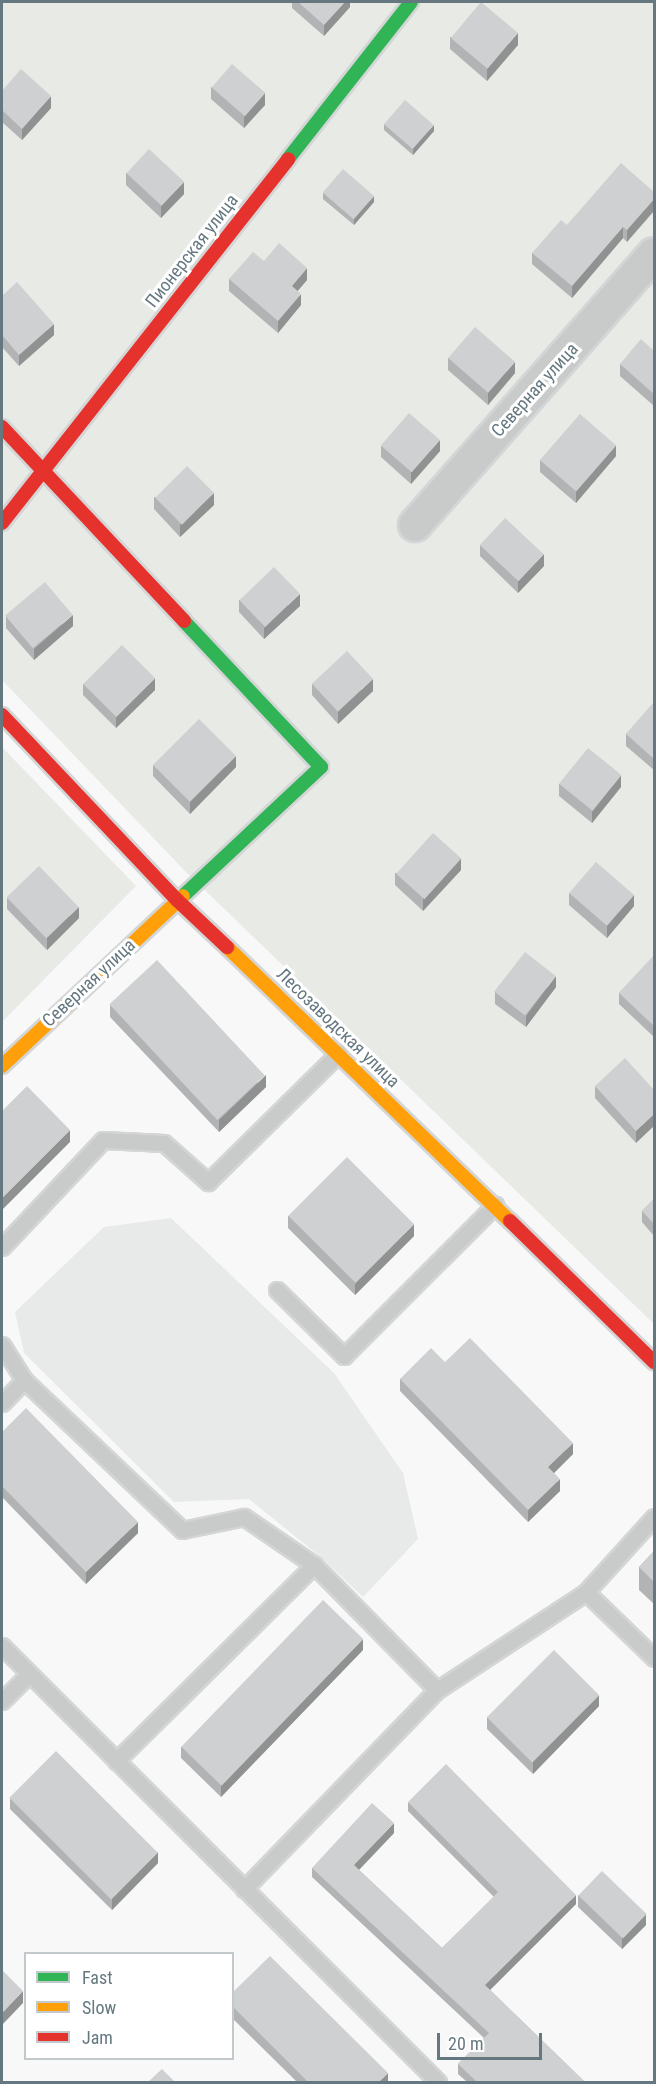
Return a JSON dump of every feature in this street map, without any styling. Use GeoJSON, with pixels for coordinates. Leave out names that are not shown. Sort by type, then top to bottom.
{"type":"FeatureCollection","features":[{"type":"Feature","properties":{"kind":"street","name":"Пионерская улица"},"geometry":{"type":"LineString","coordinates":[[2,522],[411,2]]}},
{"type":"Feature","properties":{"kind":"street","name":"Северная улица"},"geometry":{"type":"LineString","coordinates":[[415,525],[654,254]]}},
{"type":"Feature","properties":{"kind":"street"},"geometry":{"type":"LineString","coordinates":[[2,427],[43,470]]}},
{"type":"Feature","properties":{"kind":"street","name":"Северная улица"},"geometry":{"type":"LineString","coordinates":[[2,1066],[321,767],[43,470]]}},
{"type":"Feature","properties":{"kind":"street","name":"Лесозаводская улица"},"geometry":{"type":"LineString","coordinates":[[2,715],[177,900],[339,1053],[654,1362]]}},
{"type":"Feature","properties":{"kind":"lane"},"geometry":{"type":"LineString","coordinates":[[2,1248],[103,1140],[164,1143],[208,1182],[339,1053]]}},
{"type":"Feature","properties":{"kind":"lane"},"geometry":{"type":"LineString","coordinates":[[277,1290],[344,1356],[495,1205]]}},
{"type":"Feature","properties":{"kind":"lane"},"geometry":{"type":"LineString","coordinates":[[2,1345],[24,1380],[182,1530],[244,1517],[314,1565],[437,1690]]}},
{"type":"Feature","properties":{"kind":"lane"},"geometry":{"type":"LineString","coordinates":[[2,1403],[24,1380]]}},
{"type":"Feature","properties":{"kind":"lane"},"geometry":{"type":"LineString","coordinates":[[244,1889],[437,1690],[586,1592],[654,1517]]}},
{"type":"Feature","properties":{"kind":"lane"},"geometry":{"type":"LineString","coordinates":[[116,1761],[314,1565]]}},
{"type":"Feature","properties":{"kind":"lane"},"geometry":{"type":"LineString","coordinates":[[586,1592],[654,1658]]}},
{"type":"Feature","properties":{"kind":"lane"},"geometry":{"type":"LineString","coordinates":[[2,1646],[438,2082]]}},
{"type":"Feature","properties":{"kind":"lane"},"geometry":{"type":"LineString","coordinates":[[2,1701],[29,1674]]}},
{"type":"Feature","properties":{"kind":"shaded area"},"geometry":{"type":"Polygon","coordinates":[[[2,2],[654,2],[654,1324],[183,869],[2,680],[2,2]]]}},
{"type":"Feature","properties":{"kind":"shaded area"},"geometry":{"type":"Polygon","coordinates":[[[2,747],[136,886],[2,1022],[2,747]]]}},
{"type":"Feature","properties":{"kind":"shaded area"},"geometry":{"type":"Polygon","coordinates":[[[171,1218],[334,1373],[403,1473],[418,1539],[363,1597],[322,1558],[249,1499],[174,1502],[24,1353],[15,1312],[104,1227],[171,1218]]]}},
{"type":"Feature","properties":{"kind":"building"},"geometry":{"type":"Polygon","coordinates":[[[298,2],[345,2],[324,25],[298,2]]]}},
{"type":"Feature","properties":{"kind":"building"},"geometry":{"type":"Polygon","coordinates":[[[481,2],[518,33],[488,69],[451,38],[481,2]]]}},
{"type":"Feature","properties":{"kind":"building"},"geometry":{"type":"Polygon","coordinates":[[[232,64],[265,93],[245,116],[212,87],[232,64]]]}},
{"type":"Feature","properties":{"kind":"building"},"geometry":{"type":"Polygon","coordinates":[[[21,69],[51,96],[22,129],[2,110],[2,91],[21,69]]]}},
{"type":"Feature","properties":{"kind":"building"},"geometry":{"type":"Polygon","coordinates":[[[405,100],[434,125],[413,149],[384,124],[405,100]]]}},
{"type":"Feature","properties":{"kind":"building"},"geometry":{"type":"Polygon","coordinates":[[[149,149],[184,182],[162,206],[126,173],[149,149]]]}},
{"type":"Feature","properties":{"kind":"building"},"geometry":{"type":"Polygon","coordinates":[[[621,163],[654,192],[654,199],[627,230],[623,227],[572,286],[532,253],[561,220],[567,225],[621,163]]]}},
{"type":"Feature","properties":{"kind":"building"},"geometry":{"type":"Polygon","coordinates":[[[343,169],[374,196],[354,219],[323,192],[343,169]]]}},
{"type":"Feature","properties":{"kind":"building"},"geometry":{"type":"Polygon","coordinates":[[[279,243],[307,268],[292,286],[301,294],[278,321],[229,279],[253,252],[264,261],[279,243]]]}},
{"type":"Feature","properties":{"kind":"building"},"geometry":{"type":"Polygon","coordinates":[[[17,282],[54,324],[19,355],[2,335],[2,296],[17,282]]]}},
{"type":"Feature","properties":{"kind":"building"},"geometry":{"type":"Polygon","coordinates":[[[475,327],[515,362],[488,393],[448,358],[475,327]]]}},
{"type":"Feature","properties":{"kind":"building"},"geometry":{"type":"Polygon","coordinates":[[[641,339],[654,351],[654,394],[620,364],[641,339]]]}},
{"type":"Feature","properties":{"kind":"building"},"geometry":{"type":"Polygon","coordinates":[[[409,413],[440,440],[412,472],[381,445],[409,413]]]}},
{"type":"Feature","properties":{"kind":"building"},"geometry":{"type":"Polygon","coordinates":[[[580,414],[616,445],[576,492],[540,460],[580,414]]]}},
{"type":"Feature","properties":{"kind":"building"},"geometry":{"type":"Polygon","coordinates":[[[187,466],[214,493],[182,525],[155,498],[187,466]]]}},
{"type":"Feature","properties":{"kind":"building"},"geometry":{"type":"Polygon","coordinates":[[[505,518],[544,554],[519,581],[480,545],[505,518]]]}},
{"type":"Feature","properties":{"kind":"building"},"geometry":{"type":"Polygon","coordinates":[[[274,567],[300,594],[265,627],[239,600],[274,567]]]}},
{"type":"Feature","properties":{"kind":"building"},"geometry":{"type":"Polygon","coordinates":[[[45,582],[73,615],[33,648],[5,615],[45,582]]]}},
{"type":"Feature","properties":{"kind":"building"},"geometry":{"type":"Polygon","coordinates":[[[122,645],[155,678],[116,717],[83,684],[122,645]]]}},
{"type":"Feature","properties":{"kind":"building"},"geometry":{"type":"Polygon","coordinates":[[[347,651],[373,679],[338,712],[312,684],[347,651]]]}},
{"type":"Feature","properties":{"kind":"building"},"geometry":{"type":"Polygon","coordinates":[[[654,704],[654,759],[626,734],[654,704]]]}},
{"type":"Feature","properties":{"kind":"building"},"geometry":{"type":"Polygon","coordinates":[[[199,719],[236,756],[190,802],[153,765],[199,719]]]}},
{"type":"Feature","properties":{"kind":"building"},"geometry":{"type":"Polygon","coordinates":[[[588,748],[621,775],[592,811],[559,784],[588,748]]]}},
{"type":"Feature","properties":{"kind":"building"},"geometry":{"type":"Polygon","coordinates":[[[433,833],[461,858],[424,899],[396,874],[433,833]]]}},
{"type":"Feature","properties":{"kind":"building"},"geometry":{"type":"Polygon","coordinates":[[[596,862],[634,895],[607,926],[569,893],[596,862]]]}},
{"type":"Feature","properties":{"kind":"building"},"geometry":{"type":"Polygon","coordinates":[[[39,866],[79,907],[46,938],[7,897],[39,866]]]}},
{"type":"Feature","properties":{"kind":"building"},"geometry":{"type":"Polygon","coordinates":[[[525,952],[556,976],[525,1015],[494,991],[525,952]]]}},
{"type":"Feature","properties":{"kind":"building"},"geometry":{"type":"Polygon","coordinates":[[[654,955],[654,1026],[619,993],[654,955]]]}},
{"type":"Feature","properties":{"kind":"building"},"geometry":{"type":"Polygon","coordinates":[[[157,960],[265,1076],[217,1120],[109,1004],[157,960]]]}},
{"type":"Feature","properties":{"kind":"building"},"geometry":{"type":"Polygon","coordinates":[[[625,1058],[654,1090],[654,1114],[636,1131],[595,1086],[625,1058]]]}},
{"type":"Feature","properties":{"kind":"building"},"geometry":{"type":"Polygon","coordinates":[[[27,1086],[70,1130],[2,1198],[2,1111],[27,1086]]]}},
{"type":"Feature","properties":{"kind":"building"},"geometry":{"type":"Polygon","coordinates":[[[347,1157],[414,1224],[355,1283],[288,1216],[347,1157]]]}},
{"type":"Feature","properties":{"kind":"building"},"geometry":{"type":"Polygon","coordinates":[[[654,1199],[654,1224],[642,1211],[654,1199]]]}},
{"type":"Feature","properties":{"kind":"building"},"geometry":{"type":"Polygon","coordinates":[[[470,1338],[573,1443],[548,1467],[560,1479],[528,1510],[400,1379],[431,1348],[445,1362],[470,1338]]]}},
{"type":"Feature","properties":{"kind":"building"},"geometry":{"type":"Polygon","coordinates":[[[26,1408],[138,1522],[86,1572],[2,1486],[2,1432],[26,1408]]]}},
{"type":"Feature","properties":{"kind":"building"},"geometry":{"type":"Polygon","coordinates":[[[654,1551],[654,1582],[639,1567],[654,1551]]]}},
{"type":"Feature","properties":{"kind":"building"},"geometry":{"type":"Polygon","coordinates":[[[323,1600],[363,1639],[222,1786],[181,1747],[323,1600]]]}},
{"type":"Feature","properties":{"kind":"building"},"geometry":{"type":"Polygon","coordinates":[[[554,1650],[599,1695],[532,1762],[487,1717],[554,1650]]]}},
{"type":"Feature","properties":{"kind":"building"},"geometry":{"type":"Polygon","coordinates":[[[56,1751],[158,1853],[111,1899],[9,1798],[56,1751]]]}},
{"type":"Feature","properties":{"kind":"building"},"geometry":{"type":"Polygon","coordinates":[[[446,1764],[576,1895],[485,1985],[585,2082],[477,2082],[458,2064],[489,2033],[312,1868],[372,1803],[394,1823],[354,1865],[442,1948],[498,1892],[408,1802],[446,1764]]]}},
{"type":"Feature","properties":{"kind":"building"},"geometry":{"type":"Polygon","coordinates":[[[602,1871],[647,1914],[623,1939],[578,1895],[602,1871]]]}},
{"type":"Feature","properties":{"kind":"building"},"geometry":{"type":"Polygon","coordinates":[[[270,1956],[388,2073],[379,2082],[308,2082],[234,2008],[234,1991],[270,1956]]]}},
{"type":"Feature","properties":{"kind":"building"},"geometry":{"type":"Polygon","coordinates":[[[2,1970],[23,1991],[2,2013],[2,1970]]]}},
{"type":"Feature","properties":{"kind":"building"},"geometry":{"type":"Polygon","coordinates":[[[162,2069],[175,2082],[148,2082],[162,2069]]]}},
{"type":"Feature","properties":{"kind":"traffic: fast"},"geometry":{"type":"LineString","coordinates":[[288,159],[411,2]]}},
{"type":"Feature","properties":{"kind":"traffic: fast"},"geometry":{"type":"LineString","coordinates":[[183,896],[321,767],[184,621]]}},
{"type":"Feature","properties":{"kind":"traffic: slow"},"geometry":{"type":"LineString","coordinates":[[2,1066],[183,896]]}},
{"type":"Feature","properties":{"kind":"traffic: slow"},"geometry":{"type":"LineString","coordinates":[[227,947],[510,1221]]}},
{"type":"Feature","properties":{"kind":"traffic: jam"},"geometry":{"type":"LineString","coordinates":[[2,523],[288,159]]}},
{"type":"Feature","properties":{"kind":"traffic: jam"},"geometry":{"type":"LineString","coordinates":[[2,427],[184,621]]}},
{"type":"Feature","properties":{"kind":"traffic: jam"},"geometry":{"type":"LineString","coordinates":[[2,715],[177,900],[227,947]]}},
{"type":"Feature","properties":{"kind":"traffic: jam"},"geometry":{"type":"LineString","coordinates":[[510,1221],[654,1362]]}}]}
